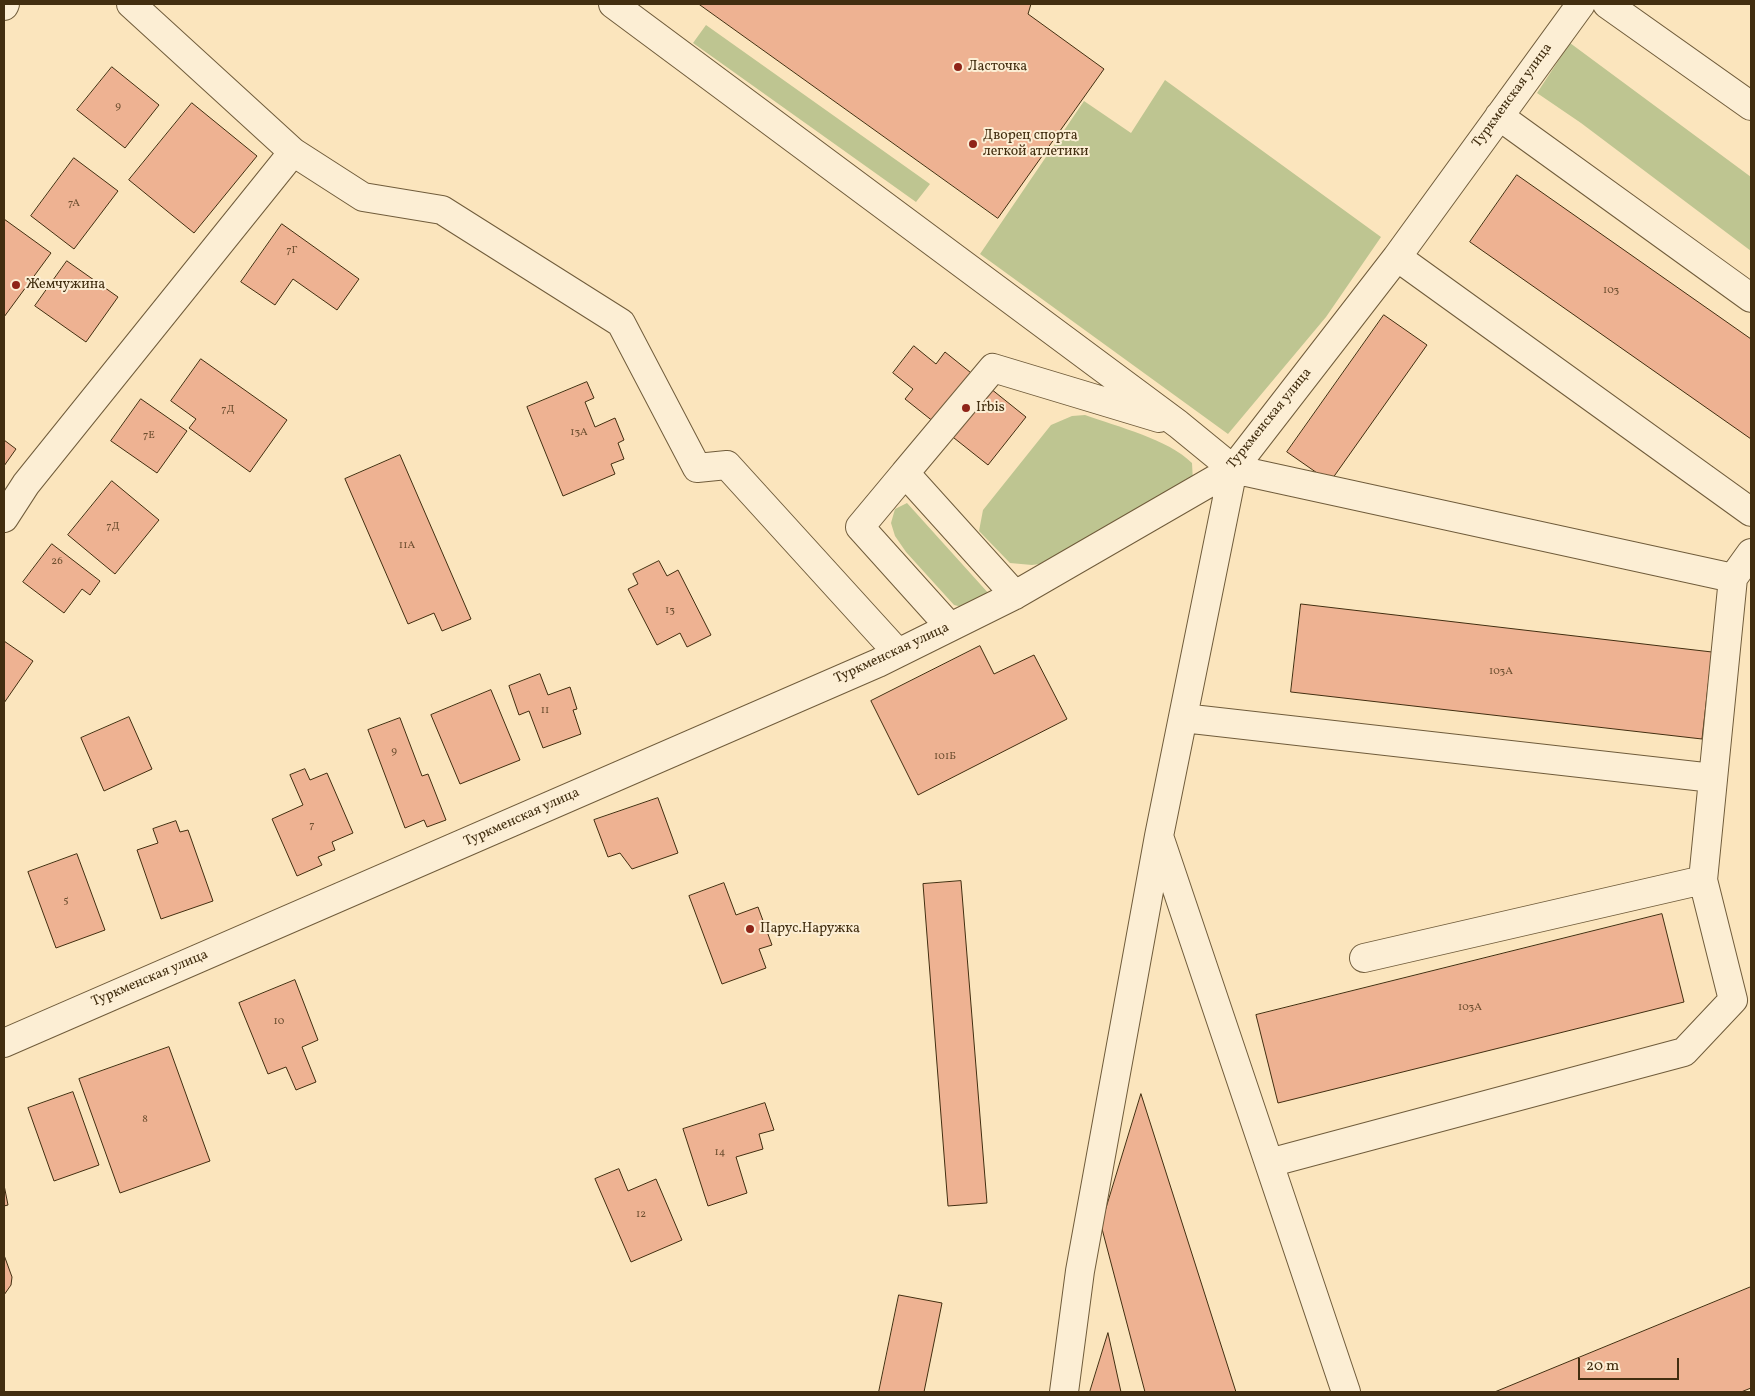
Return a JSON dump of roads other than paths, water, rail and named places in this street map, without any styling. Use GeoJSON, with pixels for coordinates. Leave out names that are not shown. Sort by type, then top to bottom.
{"type":"FeatureCollection","features":[{"type":"Feature","properties":{"kind":"street"},"geometry":{"type":"LineString","coordinates":[[131,4],[293,152],[363,196],[442,210],[621,324],[697,468],[727,465],[898,653]]}},
{"type":"Feature","properties":{"kind":"street"},"geometry":{"type":"LineString","coordinates":[[613,4],[1178,424],[1233,470],[1733,578]]}},
{"type":"Feature","properties":{"kind":"street","name":"Туркменская улица"},"geometry":{"type":"LineString","coordinates":[[4,1043],[898,653],[1015,595],[1233,470],[1397,257],[1581,4]]}},
{"type":"Feature","properties":{"kind":"street"},"geometry":{"type":"LineString","coordinates":[[1607,4],[1751,106]]}},
{"type":"Feature","properties":{"kind":"street"},"geometry":{"type":"LineString","coordinates":[[1499,116],[1751,298]]}},
{"type":"Feature","properties":{"kind":"street"},"geometry":{"type":"LineString","coordinates":[[4,518],[26,484],[293,152]]}},
{"type":"Feature","properties":{"kind":"street"},"geometry":{"type":"LineString","coordinates":[[1397,257],[1751,512]]}},
{"type":"Feature","properties":{"kind":"street"},"geometry":{"type":"LineString","coordinates":[[950,627],[860,527],[993,368],[1178,424]]}},
{"type":"Feature","properties":{"kind":"street"},"geometry":{"type":"LineString","coordinates":[[1064,1392],[1080,1271],[1159,836],[1233,470]]}},
{"type":"Feature","properties":{"kind":"street"},"geometry":{"type":"LineString","coordinates":[[905,473],[1015,595]]}},
{"type":"Feature","properties":{"kind":"street"},"geometry":{"type":"LineString","coordinates":[[1269,1163],[1684,1052],[1733,1000],[1703,880],[1733,578],[1751,554]]}},
{"type":"Feature","properties":{"kind":"street"},"geometry":{"type":"LineString","coordinates":[[1183,718],[1712,778]]}},
{"type":"Feature","properties":{"kind":"street"},"geometry":{"type":"LineString","coordinates":[[1159,836],[1346,1392]]}},
{"type":"Feature","properties":{"kind":"street"},"geometry":{"type":"LineString","coordinates":[[1364,958],[1703,880]]}},
{"type":"Feature","properties":{"kind":"place","name":"Ласточка"},"geometry":{"type":"Point","coordinates":[958,67]}},
{"type":"Feature","properties":{"kind":"place","name":"Дворец спорта легкой атлетики"},"geometry":{"type":"Point","coordinates":[973,144]}},
{"type":"Feature","properties":{"kind":"place","name":"Жемчужина"},"geometry":{"type":"Point","coordinates":[16,285]}},
{"type":"Feature","properties":{"kind":"place","name":"Irbis"},"geometry":{"type":"Point","coordinates":[966,408]}},
{"type":"Feature","properties":{"kind":"place","name":"Парус.Наружка"},"geometry":{"type":"Point","coordinates":[750,929]}}]}
